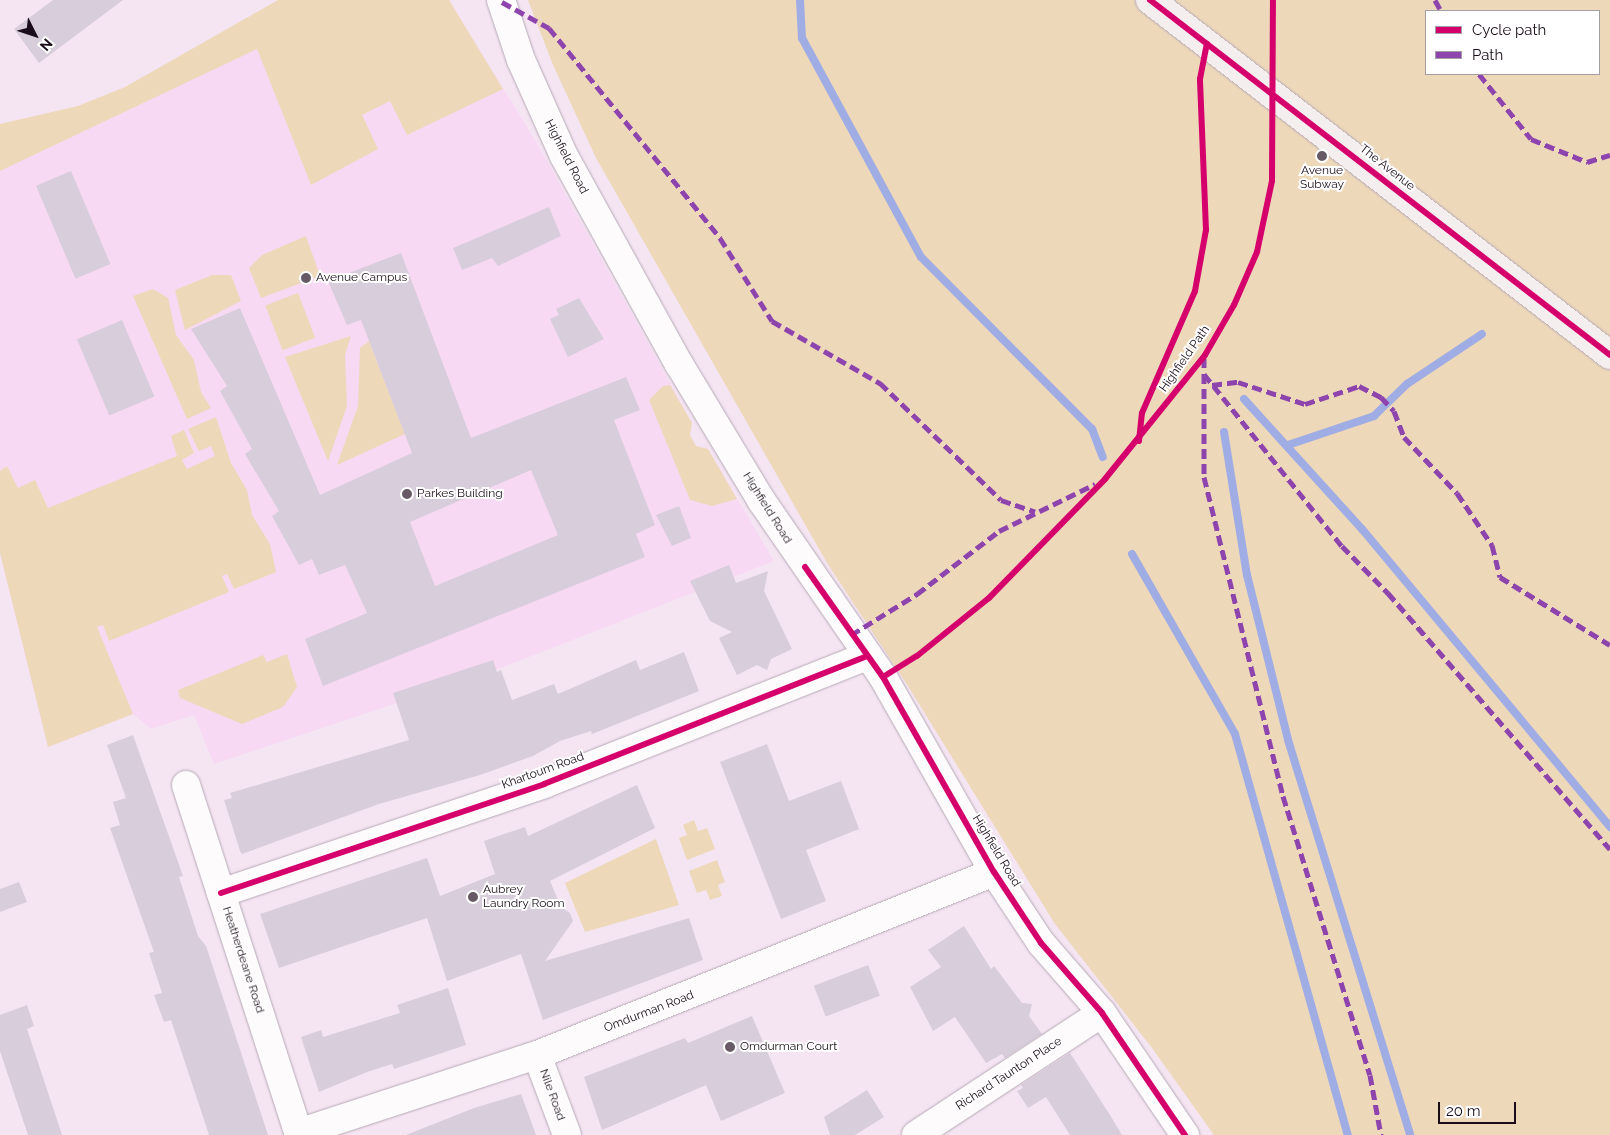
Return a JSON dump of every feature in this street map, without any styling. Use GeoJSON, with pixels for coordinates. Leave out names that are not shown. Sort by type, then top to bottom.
{"type":"FeatureCollection","features":[{"type":"Feature","properties":{"kind":"main road","name":"The Avenue"},"geometry":{"type":"LineString","coordinates":[[1150,0],[1610,355]]}},
{"type":"Feature","properties":{"kind":"street","name":"Highfield Road"},"geometry":{"type":"LineString","coordinates":[[501,0],[521,60],[564,156],[679,364],[805,568],[906,715],[994,872],[1041,943],[1102,1013],[1185,1135]]}},
{"type":"Feature","properties":{"kind":"street","name":"Khartoum Road"},"geometry":{"type":"LineString","coordinates":[[221,892],[544,784],[867,656]]}},
{"type":"Feature","properties":{"kind":"street","name":"Heatherdeane Road"},"geometry":{"type":"LineString","coordinates":[[186,785],[298,1134]]}},
{"type":"Feature","properties":{"kind":"street","name":"Omdurman Road"},"geometry":{"type":"LineString","coordinates":[[298,1134],[537,1055],[994,872]]}},
{"type":"Feature","properties":{"kind":"street","name":"Richard Taunton Place"},"geometry":{"type":"LineString","coordinates":[[916,1135],[1102,1013]]}},
{"type":"Feature","properties":{"kind":"street","name":"Nile Road"},"geometry":{"type":"LineString","coordinates":[[537,1055],[567,1135]]}},
{"type":"Feature","properties":{"kind":"shaded area"},"geometry":{"type":"Polygon","coordinates":[[[278,0],[449,0],[503,89],[407,135],[390,101],[362,115],[378,149],[311,185],[257,49],[0,171],[0,124],[78,106],[125,87],[278,0]]]}},
{"type":"Feature","properties":{"kind":"shaded area","name":"Avenue Campus"},"geometry":{"type":"Polygon","coordinates":[[[359,0],[449,0],[538,145],[692,423],[690,435],[696,446],[708,449],[774,561],[496,670],[214,764],[194,715],[151,729],[133,714],[48,747],[0,553],[0,171],[359,0]]]}},
{"type":"Feature","properties":{"kind":"shaded area"},"geometry":{"type":"Polygon","coordinates":[[[528,0],[1610,0],[1610,1135],[1214,1135],[1152,1048],[1055,924],[906,683],[827,563],[596,158],[553,65],[528,0]]]}},
{"type":"Feature","properties":{"kind":"shaded area"},"geometry":{"type":"Polygon","coordinates":[[[306,236],[320,276],[261,298],[249,268],[262,255],[306,236]]]}},
{"type":"Feature","properties":{"kind":"shaded area"},"geometry":{"type":"Polygon","coordinates":[[[212,275],[231,275],[241,301],[185,330],[175,290],[212,275]]]}},
{"type":"Feature","properties":{"kind":"shaded area"},"geometry":{"type":"Polygon","coordinates":[[[153,289],[168,298],[176,335],[194,360],[201,392],[211,408],[187,419],[133,296],[153,289]]]}},
{"type":"Feature","properties":{"kind":"shaded area"},"geometry":{"type":"Polygon","coordinates":[[[298,293],[315,338],[283,350],[265,306],[298,293]]]}},
{"type":"Feature","properties":{"kind":"shaded area"},"geometry":{"type":"Polygon","coordinates":[[[351,336],[345,355],[347,406],[328,461],[285,357],[351,336]]]}},
{"type":"Feature","properties":{"kind":"shaded area"},"geometry":{"type":"Polygon","coordinates":[[[369,341],[405,434],[337,465],[358,406],[360,348],[369,341]]]}},
{"type":"Feature","properties":{"kind":"shaded area"},"geometry":{"type":"Polygon","coordinates":[[[670,385],[692,423],[690,435],[696,446],[708,449],[737,499],[712,506],[690,500],[649,400],[663,386],[670,385]]]}},
{"type":"Feature","properties":{"kind":"shaded area"},"geometry":{"type":"Polygon","coordinates":[[[216,417],[231,463],[247,490],[252,515],[270,544],[276,572],[234,589],[227,574],[222,576],[229,592],[109,641],[103,625],[97,627],[133,714],[48,747],[0,553],[0,471],[7,466],[18,488],[35,480],[48,508],[177,456],[171,436],[184,430],[194,453],[182,460],[187,469],[215,456],[211,446],[199,451],[188,429],[216,417]]]}},
{"type":"Feature","properties":{"kind":"shaded area"},"geometry":{"type":"Polygon","coordinates":[[[287,654],[297,687],[283,707],[242,724],[180,698],[178,690],[263,655],[267,662],[287,654]]]}},
{"type":"Feature","properties":{"kind":"shaded area"},"geometry":{"type":"Polygon","coordinates":[[[694,820],[698,831],[707,828],[715,849],[687,860],[679,838],[687,835],[683,825],[694,820]]]}},
{"type":"Feature","properties":{"kind":"shaded area"},"geometry":{"type":"Polygon","coordinates":[[[656,839],[679,905],[585,932],[565,883],[656,839]]]}},
{"type":"Feature","properties":{"kind":"shaded area"},"geometry":{"type":"Polygon","coordinates":[[[717,860],[725,882],[718,885],[722,896],[710,900],[706,890],[697,893],[689,871],[717,860]]]}},
{"type":"Feature","properties":{"kind":"building"},"geometry":{"type":"Polygon","coordinates":[[[53,0],[123,0],[39,63],[14,29],[53,0]]]}},
{"type":"Feature","properties":{"kind":"building"},"geometry":{"type":"Polygon","coordinates":[[[71,171],[110,264],[75,279],[36,186],[71,171]]]}},
{"type":"Feature","properties":{"kind":"building"},"geometry":{"type":"Polygon","coordinates":[[[549,207],[561,236],[498,266],[492,258],[462,270],[453,248],[549,207]]]}},
{"type":"Feature","properties":{"kind":"building","name":"Parkes Building"},"geometry":{"type":"Polygon","coordinates":[[[401,253],[471,438],[626,377],[640,410],[614,420],[655,525],[636,534],[645,557],[323,686],[305,639],[367,613],[345,565],[319,575],[312,559],[299,565],[272,516],[279,511],[245,454],[252,449],[220,391],[227,386],[191,329],[240,308],[320,495],[412,453],[361,320],[347,325],[328,281],[401,253]],[[531,470],[410,522],[435,586],[558,535],[531,470]]]}},
{"type":"Feature","properties":{"kind":"building"},"geometry":{"type":"Polygon","coordinates":[[[579,298],[604,339],[568,357],[550,319],[559,315],[556,309],[579,298]]]}},
{"type":"Feature","properties":{"kind":"building"},"geometry":{"type":"Polygon","coordinates":[[[122,320],[154,396],[109,416],[77,339],[122,320]]]}},
{"type":"Feature","properties":{"kind":"building"},"geometry":{"type":"Polygon","coordinates":[[[679,506],[691,538],[672,546],[656,515],[679,506]]]}},
{"type":"Feature","properties":{"kind":"building"},"geometry":{"type":"Polygon","coordinates":[[[729,565],[736,583],[768,571],[764,591],[792,649],[771,659],[767,670],[757,665],[737,675],[719,638],[732,632],[710,621],[690,581],[729,565]]]}},
{"type":"Feature","properties":{"kind":"building"},"geometry":{"type":"Polygon","coordinates":[[[684,652],[699,691],[592,734],[591,731],[560,741],[533,756],[480,775],[379,804],[242,854],[240,851],[224,800],[232,798],[230,793],[409,740],[393,693],[493,660],[497,672],[501,670],[512,700],[554,684],[558,694],[636,660],[640,670],[684,652]]]}},
{"type":"Feature","properties":{"kind":"building"},"geometry":{"type":"Polygon","coordinates":[[[133,735],[183,876],[179,877],[198,936],[206,946],[268,1135],[209,1135],[171,1020],[164,1022],[154,995],[162,993],[149,953],[154,952],[110,828],[120,825],[113,802],[126,798],[107,745],[133,735]]]}},
{"type":"Feature","properties":{"kind":"building"},"geometry":{"type":"Polygon","coordinates":[[[767,744],[789,801],[841,781],[859,829],[806,850],[826,901],[781,919],[720,762],[767,744]]]}},
{"type":"Feature","properties":{"kind":"building"},"geometry":{"type":"Polygon","coordinates":[[[637,785],[655,828],[550,881],[561,907],[570,913],[573,921],[545,961],[689,918],[703,960],[543,1020],[521,954],[447,981],[427,918],[279,968],[260,914],[427,858],[440,896],[495,874],[484,841],[525,827],[528,836],[637,785]]]}},
{"type":"Feature","properties":{"kind":"building"},"geometry":{"type":"Polygon","coordinates":[[[19,882],[27,902],[0,912],[0,889],[19,882]]]}},
{"type":"Feature","properties":{"kind":"building"},"geometry":{"type":"Polygon","coordinates":[[[964,926],[991,969],[994,966],[1022,1003],[1032,1004],[1029,1016],[1042,1034],[1005,1058],[1002,1054],[986,1063],[955,1017],[933,1031],[910,987],[941,967],[928,950],[964,926]]]}},
{"type":"Feature","properties":{"kind":"building"},"geometry":{"type":"Polygon","coordinates":[[[868,965],[880,996],[826,1017],[814,986],[868,965]]]}},
{"type":"Feature","properties":{"kind":"building"},"geometry":{"type":"Polygon","coordinates":[[[448,988],[466,1045],[394,1069],[392,1064],[319,1092],[301,1037],[321,1030],[323,1037],[400,1013],[397,1005],[448,988]]]}},
{"type":"Feature","properties":{"kind":"building"},"geometry":{"type":"Polygon","coordinates":[[[27,1005],[34,1026],[27,1029],[62,1135],[28,1135],[0,1051],[0,1015],[27,1005]]]}},
{"type":"Feature","properties":{"kind":"building"},"geometry":{"type":"Polygon","coordinates":[[[752,1016],[785,1093],[721,1121],[706,1085],[602,1130],[584,1077],[685,1038],[688,1043],[752,1016]]]}},
{"type":"Feature","properties":{"kind":"building"},"geometry":{"type":"Polygon","coordinates":[[[1070,1053],[1122,1135],[1070,1135],[1046,1097],[1028,1108],[1017,1091],[1023,1088],[1021,1085],[1070,1053]]]}},
{"type":"Feature","properties":{"kind":"building"},"geometry":{"type":"Polygon","coordinates":[[[867,1090],[884,1117],[855,1135],[830,1135],[824,1117],[867,1090]]]}},
{"type":"Feature","properties":{"kind":"building"},"geometry":{"type":"Polygon","coordinates":[[[521,1094],[536,1135],[406,1135],[474,1108],[521,1094]]]}},
{"type":"Feature","properties":{"kind":"waterway"},"geometry":{"type":"LineString","coordinates":[[800,0],[802,38],[921,257],[1092,429],[1103,457]]}},
{"type":"Feature","properties":{"kind":"waterway"},"geometry":{"type":"LineString","coordinates":[[1288,445],[1374,416],[1407,384],[1482,334]]}},
{"type":"Feature","properties":{"kind":"waterway"},"geometry":{"type":"LineString","coordinates":[[1244,399],[1362,529],[1610,827]]}},
{"type":"Feature","properties":{"kind":"waterway"},"geometry":{"type":"LineString","coordinates":[[1224,432],[1247,575],[1288,740],[1410,1135]]}},
{"type":"Feature","properties":{"kind":"waterway"},"geometry":{"type":"LineString","coordinates":[[1132,554],[1235,734],[1348,1135]]}},
{"type":"Feature","properties":{"kind":"marked path"},"geometry":{"type":"LineString","coordinates":[[1435,0],[1440,10]]}},
{"type":"Feature","properties":{"kind":"marked path"},"geometry":{"type":"LineString","coordinates":[[502,2],[549,28],[720,238],[772,321],[880,383],[1001,500],[1035,512]]}},
{"type":"Feature","properties":{"kind":"marked path"},"geometry":{"type":"LineString","coordinates":[[1480,75],[1531,139],[1587,162],[1610,155]]}},
{"type":"Feature","properties":{"kind":"marked path"},"geometry":{"type":"LineString","coordinates":[[1204,358],[1204,477],[1283,796],[1370,1075],[1381,1135]]}},
{"type":"Feature","properties":{"kind":"marked path"},"geometry":{"type":"LineString","coordinates":[[1204,374],[1342,546],[1388,593],[1610,849]]}},
{"type":"Feature","properties":{"kind":"marked path"},"geometry":{"type":"LineString","coordinates":[[1212,385],[1238,382],[1305,404],[1359,386],[1381,397],[1394,411],[1404,437],[1457,493],[1492,545],[1500,577],[1610,645]]}},
{"type":"Feature","properties":{"kind":"marked path"},"geometry":{"type":"LineString","coordinates":[[851,635],[917,594],[999,531],[1095,484]]}},
{"type":"Feature","properties":{"kind":"cycle path"},"geometry":{"type":"LineString","coordinates":[[1150,0],[1610,355]]}},
{"type":"Feature","properties":{"kind":"cycle path","name":"Highfield Path"},"geometry":{"type":"LineString","coordinates":[[883,677],[917,656],[989,598],[1105,479],[1205,355],[1234,305],[1257,252],[1272,181],[1273,0]]}},
{"type":"Feature","properties":{"kind":"cycle path","name":"Highfield Path"},"geometry":{"type":"LineString","coordinates":[[1139,441],[1142,413],[1195,291],[1206,230],[1200,79],[1207,44]]}},
{"type":"Feature","properties":{"kind":"cycle path"},"geometry":{"type":"LineString","coordinates":[[805,567],[883,677],[994,872],[1041,943],[1102,1013],[1185,1135]]}},
{"type":"Feature","properties":{"kind":"cycle path"},"geometry":{"type":"LineString","coordinates":[[221,893],[544,784],[867,656]]}},
{"type":"Feature","properties":{"kind":"place","name":"Avenue Subway"},"geometry":{"type":"Point","coordinates":[1322,156]}},
{"type":"Feature","properties":{"kind":"place","name":"Avenue Campus"},"geometry":{"type":"Point","coordinates":[306,278]}},
{"type":"Feature","properties":{"kind":"place","name":"Parkes Building"},"geometry":{"type":"Point","coordinates":[407,494]}},
{"type":"Feature","properties":{"kind":"place","name":"Aubrey Laundry Room"},"geometry":{"type":"Point","coordinates":[473,897]}},
{"type":"Feature","properties":{"kind":"place","name":"Omdurman Court"},"geometry":{"type":"Point","coordinates":[730,1047]}}]}
